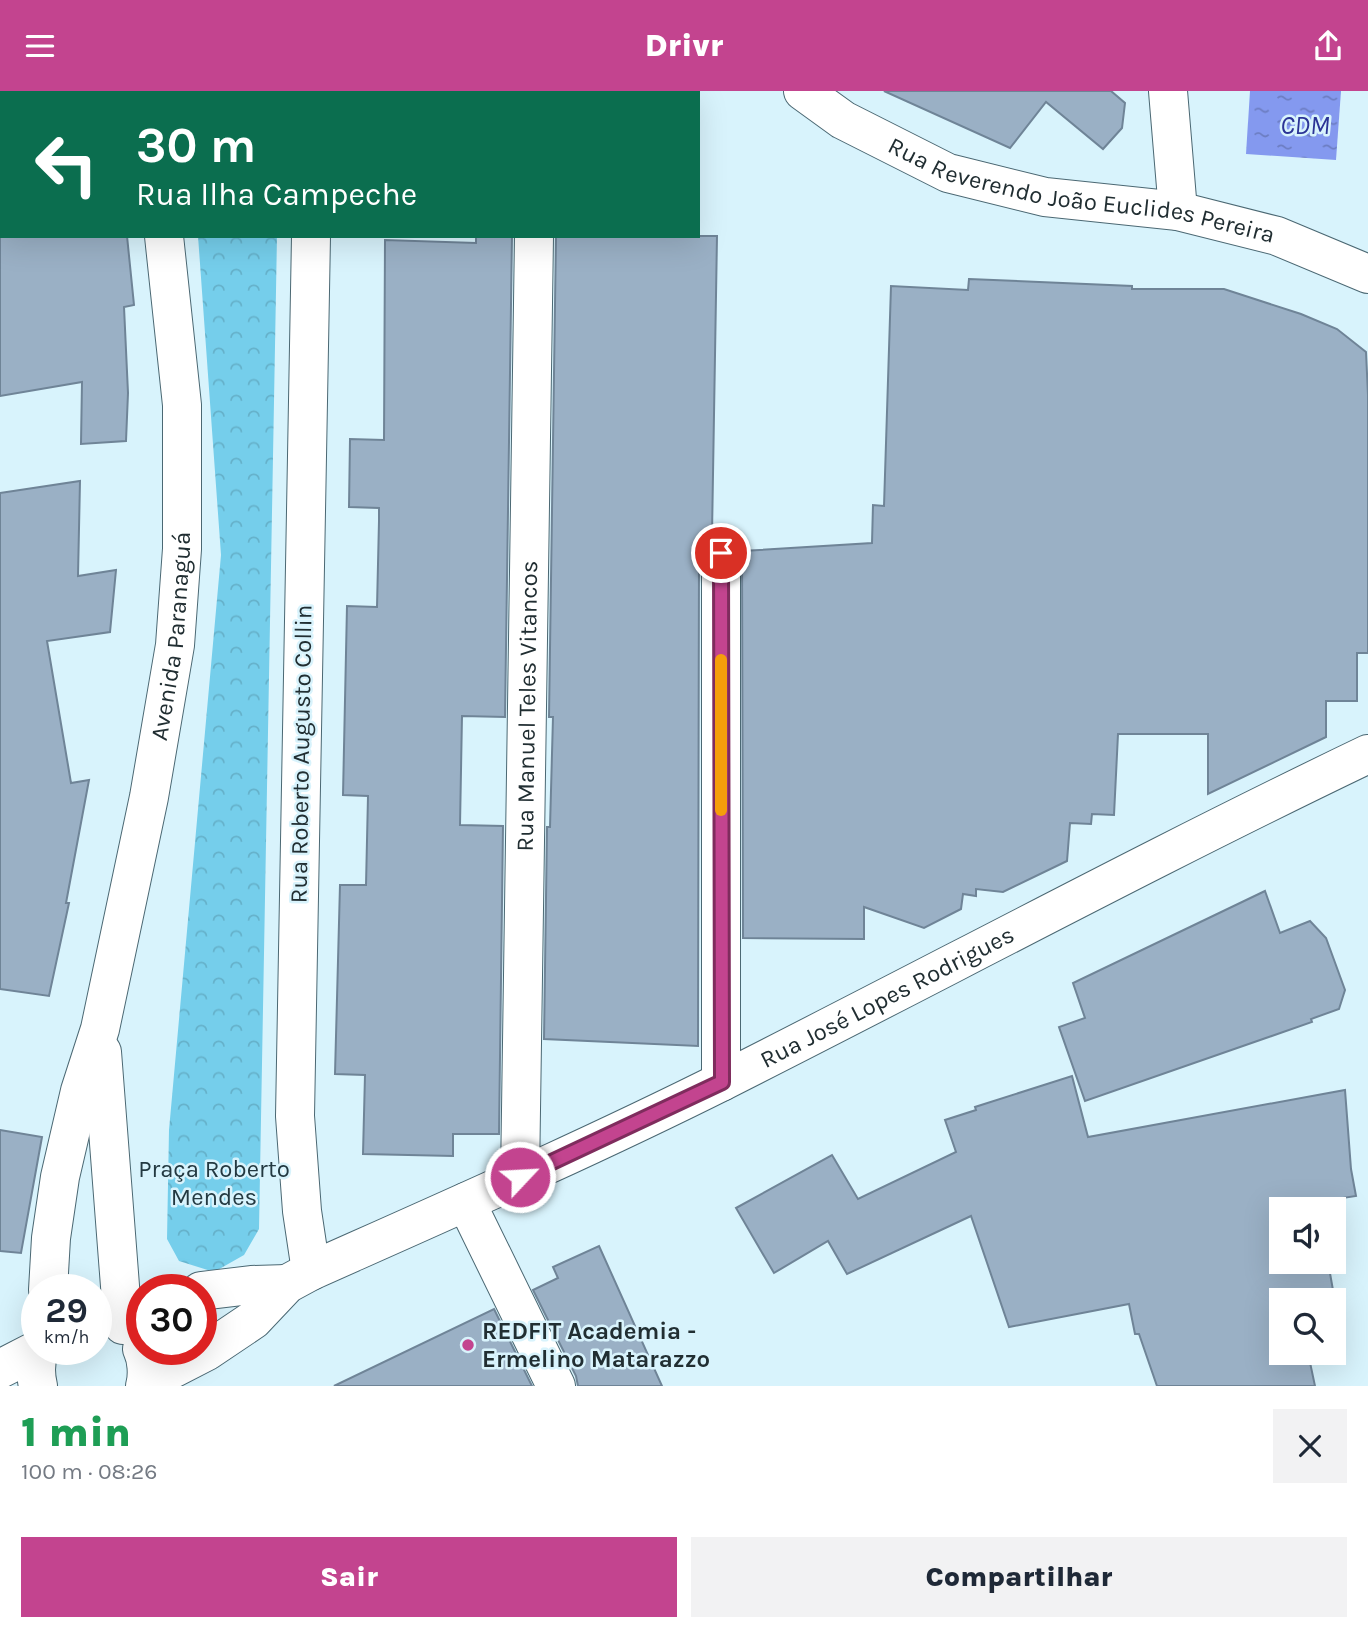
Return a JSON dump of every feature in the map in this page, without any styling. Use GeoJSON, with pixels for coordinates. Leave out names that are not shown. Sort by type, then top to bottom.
{"type":"FeatureCollection","features":[{"type":"Feature","properties":{"kind":"street","name":"Rua Reverendo João Euclides Pereira"},"geometry":{"type":"LineString","coordinates":[[803,91],[843,120],[948,173],[1045,197],[1178,211],[1277,236],[1368,274]]}},
{"type":"Feature","properties":{"kind":"street"},"geometry":{"type":"LineString","coordinates":[[1168,91],[1178,211]]}},
{"type":"Feature","properties":{"kind":"street","name":"Avenida Paranaguá"},"geometry":{"type":"LineString","coordinates":[[49,1274],[60,1177],[80,1091],[100,1029],[149,797],[175,645],[181,548],[181,405],[164,238]]}},
{"type":"Feature","properties":{"kind":"street","name":"Rua Roberto Augusto Collin"},"geometry":{"type":"LineString","coordinates":[[299,1277],[302,1211],[295,1116],[311,238]]}},
{"type":"Feature","properties":{"kind":"street","name":"Rua Manuel Teles Vitancos"},"geometry":{"type":"LineString","coordinates":[[520,1177],[534,238]]}},
{"type":"Feature","properties":{"kind":"street"},"geometry":{"type":"LineString","coordinates":[[721,553],[722,1082]]}},
{"type":"Feature","properties":{"kind":"street","name":"Rua José Lopes Rodrigues"},"geometry":{"type":"LineString","coordinates":[[217,1289],[299,1277],[520,1177],[722,1082],[1260,806],[1368,754]]}},
{"type":"Feature","properties":{"kind":"street","name":"Avenida Paranaguá"},"geometry":{"type":"LineString","coordinates":[[100,1029],[126,1277]]}},
{"type":"Feature","properties":{"kind":"street"},"geometry":{"type":"LineString","coordinates":[[466,1202],[556,1386]]}},
{"type":"Feature","properties":{"kind":"street","name":"Rua José Lopes Rodrigues"},"geometry":{"type":"LineString","coordinates":[[217,1344],[254,1320],[299,1277]]}},
{"type":"Feature","properties":{"kind":"street"},"geometry":{"type":"LineString","coordinates":[[0,1369],[21,1358]]}},
{"type":"Feature","properties":{"kind":"street"},"geometry":{"type":"LineString","coordinates":[[36,1365],[38,1386]]}},
{"type":"Feature","properties":{"kind":"green space","name":"Praça Roberto Mendes"},"geometry":{"type":"Polygon","coordinates":[[[198,238],[277,238],[259,1229],[244,1255],[214,1272],[179,1261],[167,1239],[169,1130],[221,555],[198,238]]]}},
{"type":"Feature","properties":{"kind":"water","name":"CDM"},"geometry":{"type":"Polygon","coordinates":[[[1250,91],[1341,91],[1336,160],[1246,154],[1250,91]]]}},
{"type":"Feature","properties":{"kind":"building"},"geometry":{"type":"Polygon","coordinates":[[[884,91],[1111,91],[1125,103],[1122,128],[1103,149],[1046,102],[1010,148],[884,91]]]}},
{"type":"Feature","properties":{"kind":"building"},"geometry":{"type":"Polygon","coordinates":[[[717,236],[712,534],[702,542],[699,553],[698,1046],[544,1039],[547,827],[550,827],[553,717],[549,717],[556,238],[717,236]]]}},
{"type":"Feature","properties":{"kind":"building"},"geometry":{"type":"Polygon","coordinates":[[[0,238],[127,238],[134,305],[124,307],[128,393],[126,441],[81,444],[82,382],[0,396],[0,238]]]}},
{"type":"Feature","properties":{"kind":"building"},"geometry":{"type":"Polygon","coordinates":[[[476,238],[512,238],[505,717],[462,716],[460,825],[503,826],[499,1134],[453,1134],[453,1156],[363,1154],[365,1075],[335,1074],[340,885],[366,885],[368,796],[343,795],[347,606],[377,607],[379,508],[349,507],[350,439],[384,440],[385,240],[476,243],[476,238]]]}},
{"type":"Feature","properties":{"kind":"building"},"geometry":{"type":"Polygon","coordinates":[[[969,279],[1132,286],[1132,289],[1224,289],[1301,314],[1337,329],[1366,352],[1368,653],[1357,653],[1357,701],[1326,701],[1326,737],[1208,794],[1208,734],[1118,734],[1114,815],[1092,814],[1091,824],[1070,823],[1067,861],[1003,892],[976,889],[976,896],[963,894],[961,909],[924,928],[864,907],[864,939],[743,938],[742,551],[872,543],[873,505],[884,506],[891,286],[968,290],[969,279]]]}},
{"type":"Feature","properties":{"kind":"building"},"geometry":{"type":"Polygon","coordinates":[[[80,481],[78,576],[116,570],[110,632],[47,641],[71,783],[89,780],[66,903],[69,903],[49,996],[0,989],[0,493],[80,481]]]}},
{"type":"Feature","properties":{"kind":"building"},"geometry":{"type":"Polygon","coordinates":[[[1265,891],[1280,933],[1310,921],[1326,938],[1345,990],[1339,1009],[1311,1019],[1312,1022],[1085,1101],[1059,1027],[1085,1018],[1073,983],[1265,891]]]}},
{"type":"Feature","properties":{"kind":"building"},"geometry":{"type":"Polygon","coordinates":[[[1072,1076],[1088,1137],[1345,1090],[1351,1169],[1356,1196],[1269,1197],[1269,1274],[1330,1274],[1333,1288],[1269,1288],[1269,1365],[1311,1365],[1315,1386],[1157,1386],[1139,1334],[1135,1334],[1129,1304],[1009,1327],[971,1216],[847,1274],[828,1241],[774,1273],[736,1208],[832,1155],[858,1199],[956,1152],[945,1120],[976,1110],[975,1107],[1072,1076]]]}},
{"type":"Feature","properties":{"kind":"building"},"geometry":{"type":"Polygon","coordinates":[[[0,1130],[42,1137],[21,1253],[0,1251],[0,1130]]]}},
{"type":"Feature","properties":{"kind":"building"},"geometry":{"type":"Polygon","coordinates":[[[599,1246],[662,1386],[578,1386],[576,1376],[533,1290],[558,1278],[553,1267],[599,1246]]]}},
{"type":"Feature","properties":{"kind":"building","name":"REDFIT Academia - Ermelino Matarazzo"},"geometry":{"type":"Polygon","coordinates":[[[494,1309],[532,1386],[334,1386],[494,1309]]]}},
{"type":"Feature","properties":{"kind":"slow traffic"},"geometry":{"type":"LineString","coordinates":[[721,660],[721,810]]}},
{"type":"Feature","properties":{"kind":"place","name":"REDFIT Academia - Ermelino Matarazzo"},"geometry":{"type":"Point","coordinates":[468,1345]}},
{"type":"Feature","properties":{"kind":"route"},"geometry":{"type":"LineString","coordinates":[[520,1177],[722,1082],[721,553]]}}]}
